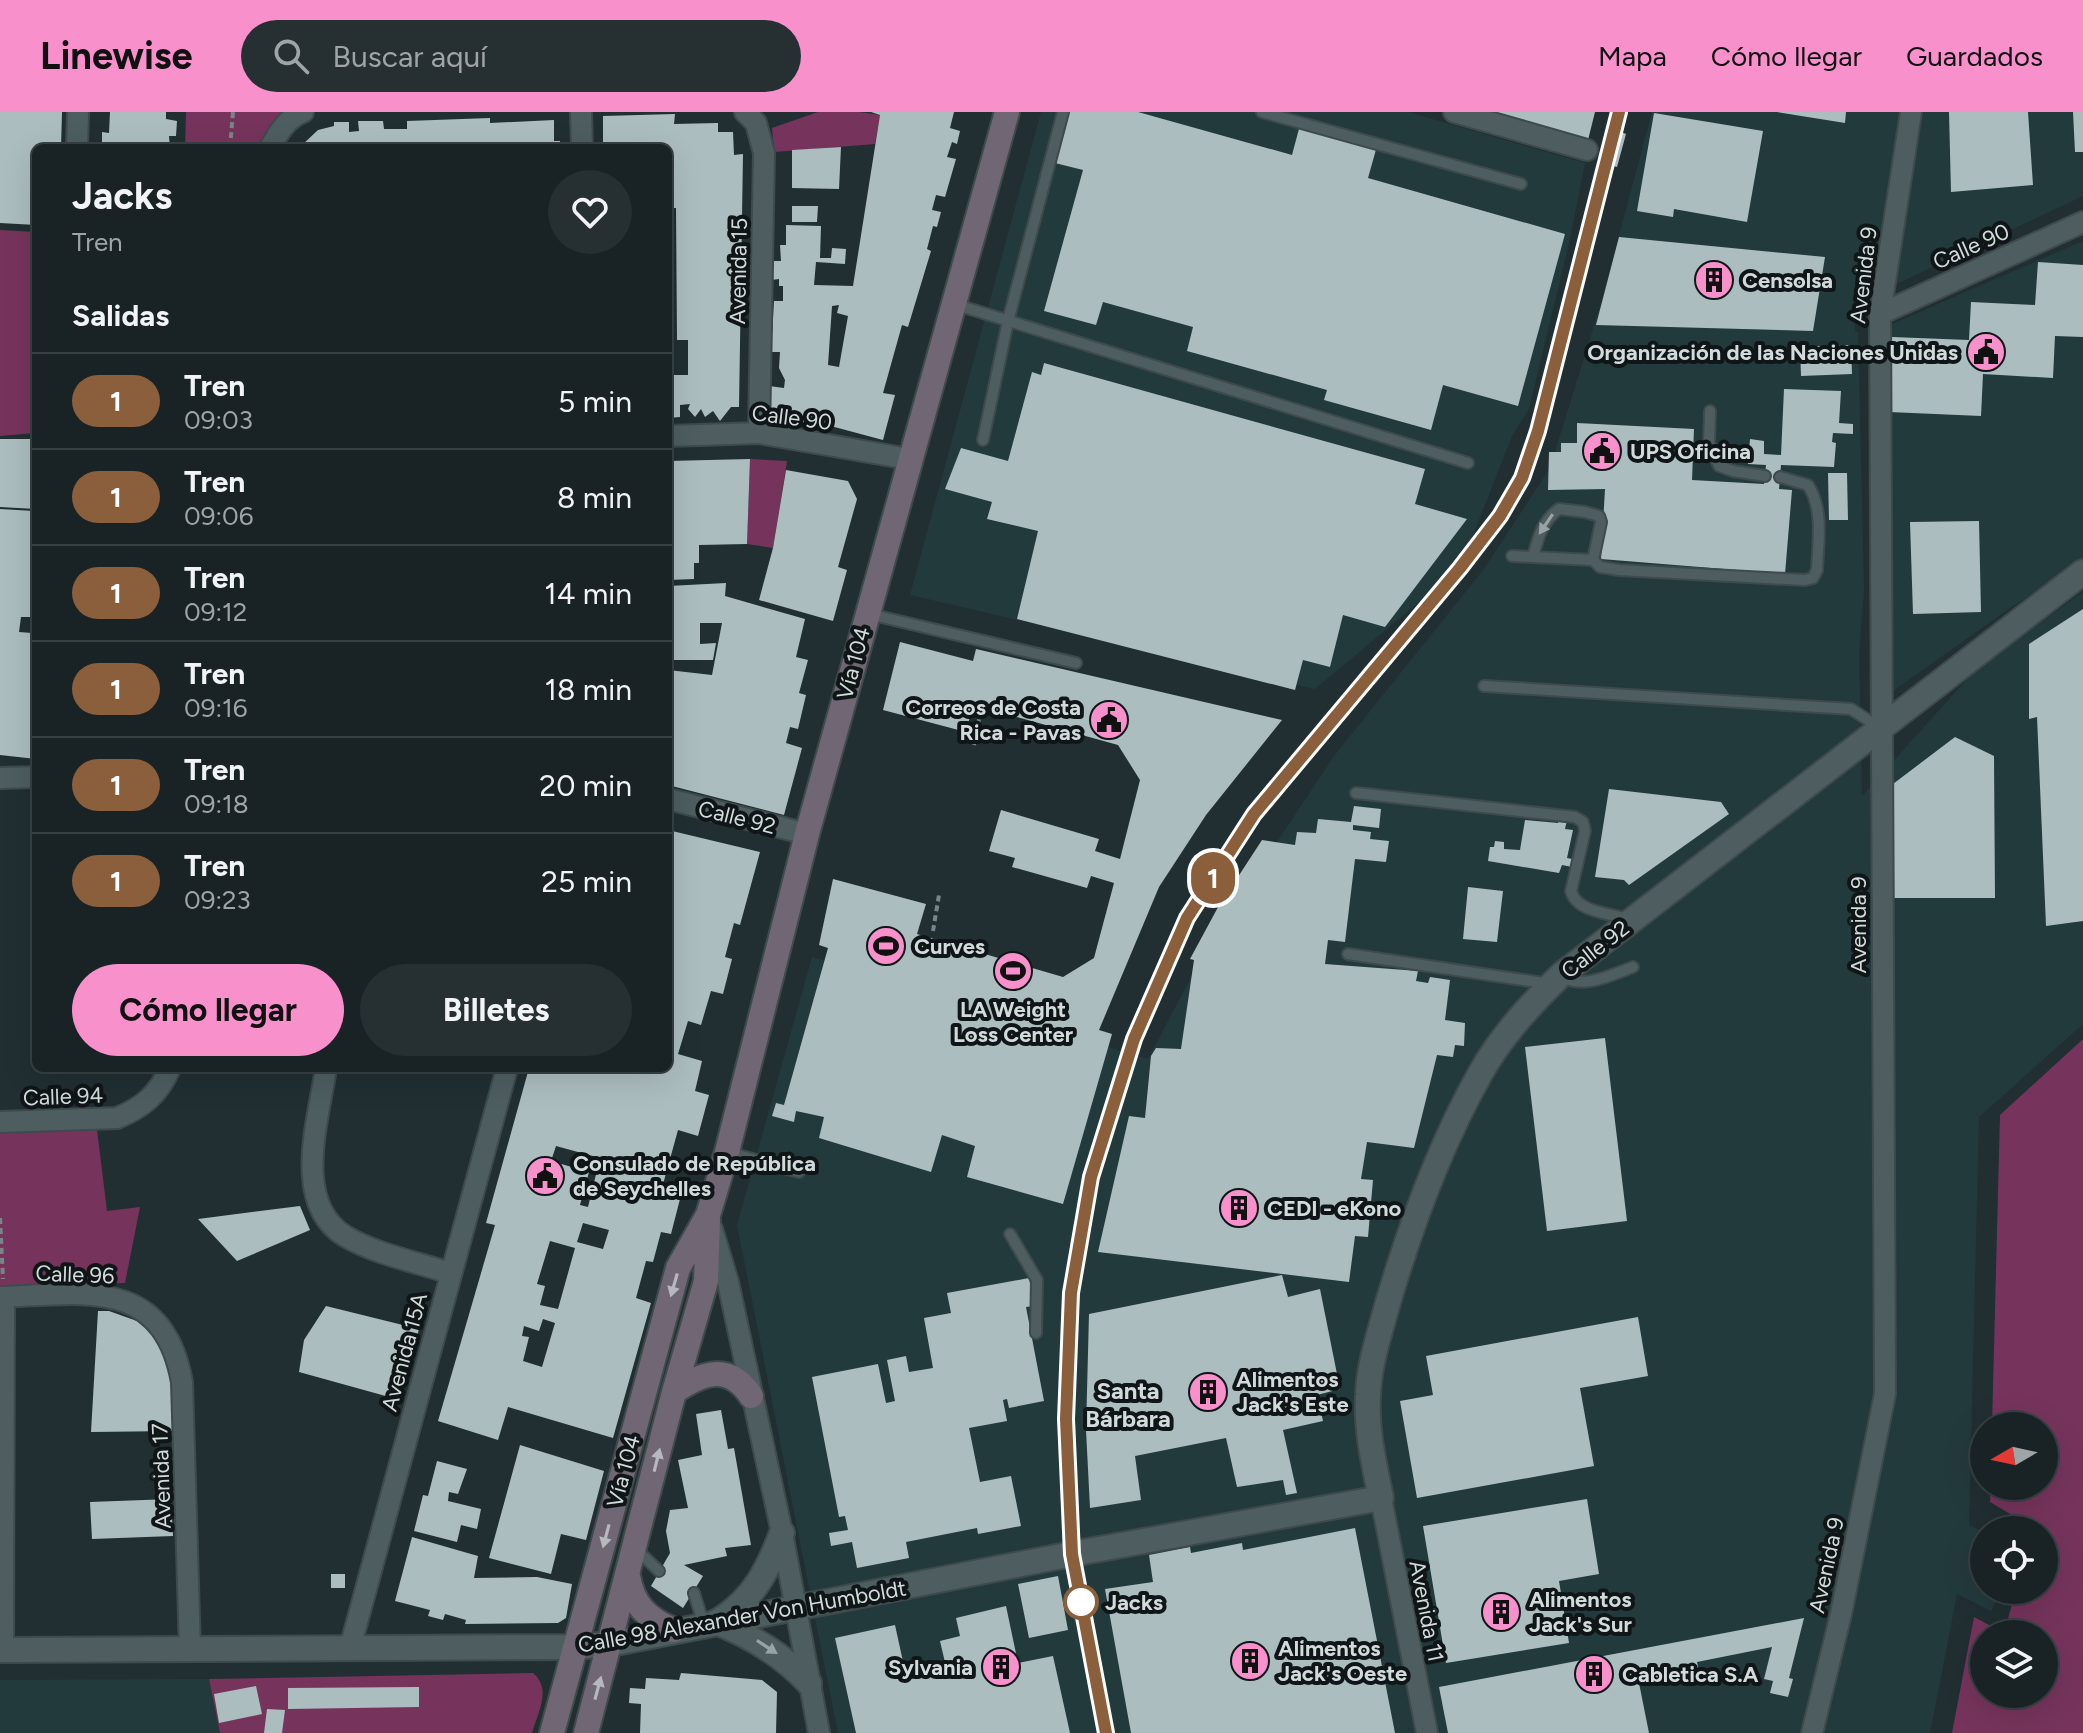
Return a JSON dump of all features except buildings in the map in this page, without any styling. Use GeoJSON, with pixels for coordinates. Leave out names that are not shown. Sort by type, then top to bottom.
{"type":"FeatureCollection","features":[{"type":"Feature","properties":{"kind":"main road","name":"Vía 104"},"geometry":{"type":"LineString","coordinates":[[552,1733],[678,1268],[708,1215],[727,1152],[807,834],[1007,112]]}},
{"type":"Feature","properties":{"kind":"main road","name":"Vía 104"},"geometry":{"type":"LineString","coordinates":[[586,1733],[674,1392],[706,1281],[708,1215]]}},
{"type":"Feature","properties":{"kind":"main road"},"geometry":{"type":"LineString","coordinates":[[674,1392],[701,1376],[716,1374],[732,1376],[751,1396]]}},
{"type":"Feature","properties":{"kind":"main road"},"geometry":{"type":"LineString","coordinates":[[628,1576],[634,1599],[644,1613],[658,1624],[674,1630]]}},
{"type":"Feature","properties":{"kind":"street"},"geometry":{"type":"LineString","coordinates":[[77,144],[78,112]]}},
{"type":"Feature","properties":{"kind":"street"},"geometry":{"type":"LineString","coordinates":[[272,144],[280,130],[303,112]]}},
{"type":"Feature","properties":{"kind":"street"},"geometry":{"type":"LineString","coordinates":[[581,112],[582,144]]}},
{"type":"Feature","properties":{"kind":"street"},"geometry":{"type":"LineString","coordinates":[[1454,112],[1587,150]]}},
{"type":"Feature","properties":{"kind":"street","name":"Avenida 9"},"geometry":{"type":"LineString","coordinates":[[1812,1733],[1841,1614],[1885,1394],[1880,314],[1911,112]]}},
{"type":"Feature","properties":{"kind":"street","name":"Avenida 15"},"geometry":{"type":"LineString","coordinates":[[746,113],[756,123],[764,153],[759,433]]}},
{"type":"Feature","properties":{"kind":"street","name":"Calle 90"},"geometry":{"type":"LineString","coordinates":[[1880,314],[2083,222]]}},
{"type":"Feature","properties":{"kind":"street","name":"Calle 90"},"geometry":{"type":"LineString","coordinates":[[672,436],[759,433],[909,459]]}},
{"type":"Feature","properties":{"kind":"street","name":"Calle 92"},"geometry":{"type":"LineString","coordinates":[[1381,1498],[1369,1439],[1368,1394],[1375,1350],[1398,1268],[1450,1134],[1480,1072],[1525,1010],[1556,980],[2083,572]]}},
{"type":"Feature","properties":{"kind":"street"},"geometry":{"type":"LineString","coordinates":[[0,778],[32,777]]}},
{"type":"Feature","properties":{"kind":"street","name":"Calle 92"},"geometry":{"type":"LineString","coordinates":[[672,800],[807,834]]}},
{"type":"Feature","properties":{"kind":"street"},"geometry":{"type":"LineString","coordinates":[[325,1072],[312,1174],[314,1196],[325,1218],[335,1229],[358,1243],[450,1273]]}},
{"type":"Feature","properties":{"kind":"street","name":"Avenida 15A"},"geometry":{"type":"LineString","coordinates":[[350,1648],[506,1072]]}},
{"type":"Feature","properties":{"kind":"street","name":"Calle 94"},"geometry":{"type":"LineString","coordinates":[[0,1122],[117,1118],[149,1100],[166,1076]]}},
{"type":"Feature","properties":{"kind":"street"},"geometry":{"type":"LineString","coordinates":[[708,1215],[728,1282],[782,1533],[819,1733]]}},
{"type":"Feature","properties":{"kind":"street","name":"Calle 96"},"geometry":{"type":"LineString","coordinates":[[2,1297],[110,1296],[136,1304],[145,1311]]}},
{"type":"Feature","properties":{"kind":"street"},"geometry":{"type":"LineString","coordinates":[[1,1650],[2,1297]]}},
{"type":"Feature","properties":{"kind":"street","name":"Avenida 17"},"geometry":{"type":"LineString","coordinates":[[145,1311],[175,1351],[182,1382],[190,1651]]}},
{"type":"Feature","properties":{"kind":"street","name":"Calle 98 Alexander Von Humboldt"},"geometry":{"type":"LineString","coordinates":[[1,1650],[190,1651],[575,1647],[610,1644],[1072,1554],[1381,1498]]}},
{"type":"Feature","properties":{"kind":"street","name":"Avenida 11"},"geometry":{"type":"LineString","coordinates":[[1381,1498],[1427,1733]]}},
{"type":"Feature","properties":{"kind":"street"},"geometry":{"type":"LineString","coordinates":[[710,1623],[735,1610],[751,1595],[764,1576],[782,1533]]}},
{"type":"Feature","properties":{"kind":"street"},"geometry":{"type":"LineString","coordinates":[[710,1623],[767,1647],[790,1663],[809,1683]]}},
{"type":"Feature","properties":{"kind":"lane"},"geometry":{"type":"LineString","coordinates":[[983,440],[1008,321],[1063,112]]}},
{"type":"Feature","properties":{"kind":"lane"},"geometry":{"type":"LineString","coordinates":[[1262,112],[1521,184]]}},
{"type":"Feature","properties":{"kind":"lane"},"geometry":{"type":"LineString","coordinates":[[954,304],[1468,463]]}},
{"type":"Feature","properties":{"kind":"lane"},"geometry":{"type":"LineString","coordinates":[[1710,411],[1709,443],[1719,466],[1765,476]]}},
{"type":"Feature","properties":{"kind":"lane"},"geometry":{"type":"LineString","coordinates":[[1512,556],[1593,560],[1600,567],[1619,570],[1813,578],[1817,570],[1819,511],[1814,494],[1808,485],[1780,477]]}},
{"type":"Feature","properties":{"kind":"lane"},"geometry":{"type":"LineString","coordinates":[[1533,557],[1538,538],[1551,515],[1559,509],[1599,516],[1601,522],[1593,560]]}},
{"type":"Feature","properties":{"kind":"lane"},"geometry":{"type":"LineString","coordinates":[[867,613],[1076,663]]}},
{"type":"Feature","properties":{"kind":"lane"},"geometry":{"type":"LineString","coordinates":[[1484,686],[1851,709],[1881,729]]}},
{"type":"Feature","properties":{"kind":"lane"},"geometry":{"type":"LineString","coordinates":[[1356,793],[1575,817],[1583,822],[1585,831],[1571,891],[1573,900],[1581,906],[1633,920]]}},
{"type":"Feature","properties":{"kind":"lane"},"geometry":{"type":"LineString","coordinates":[[1348,954],[1573,982],[1599,980],[1633,967]]}},
{"type":"Feature","properties":{"kind":"lane"},"geometry":{"type":"LineString","coordinates":[[727,1152],[799,1172]]}},
{"type":"Feature","properties":{"kind":"lane"},"geometry":{"type":"LineString","coordinates":[[1010,1234],[1037,1280],[1036,1333]]}},
{"type":"Feature","properties":{"kind":"lane"},"geometry":{"type":"LineString","coordinates":[[635,1548],[659,1571]]}},
{"type":"Feature","properties":{"kind":"lane"},"geometry":{"type":"LineString","coordinates":[[694,1593],[710,1623]]}},
{"type":"Feature","properties":{"kind":"path"},"geometry":{"type":"LineString","coordinates":[[230,144],[233,112]]}},
{"type":"Feature","properties":{"kind":"path"},"geometry":{"type":"LineString","coordinates":[[974,745],[981,709]]}},
{"type":"Feature","properties":{"kind":"path"},"geometry":{"type":"LineString","coordinates":[[933,931],[939,895]]}},
{"type":"Feature","properties":{"kind":"path"},"geometry":{"type":"LineString","coordinates":[[0,1218],[2,1297]]}},
{"type":"Feature","properties":{"kind":"shaded area"},"geometry":{"type":"Polygon","coordinates":[[[186,112],[287,112],[264,135],[261,144],[185,144],[186,112]]]}},
{"type":"Feature","properties":{"kind":"shaded area"},"geometry":{"type":"Polygon","coordinates":[[[818,112],[880,115],[875,144],[774,152],[772,128],[818,112]]]}},
{"type":"Feature","properties":{"kind":"shaded area"},"geometry":{"type":"Polygon","coordinates":[[[1041,112],[1408,112],[1585,163],[1529,409],[1512,436],[1460,568],[1315,689],[910,595],[1041,112]]]}},
{"type":"Feature","properties":{"kind":"shaded area"},"geometry":{"type":"Polygon","coordinates":[[[1652,112],[2083,112],[2083,196],[1854,304],[1855,332],[1858,332],[1864,590],[1859,653],[1862,796],[1978,667],[2083,592],[2083,1024],[1979,1117],[1970,1412],[1970,1600],[1957,1594],[1930,1733],[838,1733],[737,1225],[812,957],[1148,1059],[1205,951],[1334,756],[1484,569],[1550,468],[1601,303],[1652,112]]]}},
{"type":"Feature","properties":{"kind":"shaded area"},"geometry":{"type":"Polygon","coordinates":[[[0,230],[32,232],[32,433],[0,436],[0,230]]]}},
{"type":"Feature","properties":{"kind":"shaded area"},"geometry":{"type":"Polygon","coordinates":[[[2083,241],[2083,561],[2010,608],[1893,691],[1890,325],[2083,241]]]}},
{"type":"Feature","properties":{"kind":"shaded area"},"geometry":{"type":"Polygon","coordinates":[[[750,459],[787,461],[773,548],[747,544],[750,459]]]}},
{"type":"Feature","properties":{"kind":"shaded area"},"geometry":{"type":"Polygon","coordinates":[[[2083,1039],[2083,1733],[1952,1733],[1970,1638],[1970,1708],[2058,1708],[2058,1620],[2008,1620],[2012,1604],[2058,1604],[2058,1516],[2014,1516],[1990,1502],[2058,1500],[2058,1412],[1992,1412],[2000,1115],[2083,1039]]]}},
{"type":"Feature","properties":{"kind":"shaded area"},"geometry":{"type":"Polygon","coordinates":[[[97,1130],[107,1211],[140,1207],[125,1283],[0,1286],[0,1131],[97,1130]]]}},
{"type":"Feature","properties":{"kind":"shaded area"},"geometry":{"type":"Polygon","coordinates":[[[1977,1604],[1994,1604],[1991,1611],[1977,1604]]]}},
{"type":"Feature","properties":{"kind":"shaded area"},"geometry":{"type":"Polygon","coordinates":[[[533,1673],[539,1679],[543,1693],[532,1733],[220,1733],[209,1679],[533,1673]]]}},
{"type":"Feature","properties":{"kind":"shaded area"},"geometry":{"type":"Polygon","coordinates":[[[209,1679],[220,1733],[0,1733],[0,1680],[209,1679]]]}},
{"type":"Feature","properties":{"kind":"railway"},"geometry":{"type":"LineString","coordinates":[[1106,1733],[1072,1554],[1066,1419],[1071,1293],[1091,1177],[1134,1039],[1187,918],[1254,814],[1460,568],[1500,516],[1522,478],[1538,431],[1619,112]]}},
{"type":"Feature","properties":{"kind":"train","name":"1"},"geometry":{"type":"LineString","coordinates":[[1106,1733],[1072,1554],[1066,1419],[1071,1293],[1091,1177],[1134,1039],[1187,918],[1254,814],[1460,568],[1500,516],[1522,478],[1538,431],[1619,112]]}},
{"type":"Feature","properties":{"kind":"place","name":"Censolsa"},"geometry":{"type":"Point","coordinates":[1714,280]}},
{"type":"Feature","properties":{"kind":"place","name":"Organización de las Naciones Unidas"},"geometry":{"type":"Point","coordinates":[1986,352]}},
{"type":"Feature","properties":{"kind":"place","name":"UPS Oficina"},"geometry":{"type":"Point","coordinates":[1602,451]}},
{"type":"Feature","properties":{"kind":"place","name":"Correos de Costa Rica - Pavas"},"geometry":{"type":"Point","coordinates":[1109,720]}},
{"type":"Feature","properties":{"kind":"place","name":"Curves"},"geometry":{"type":"Point","coordinates":[886,946]}},
{"type":"Feature","properties":{"kind":"place","name":"LA Weight Loss Center"},"geometry":{"type":"Point","coordinates":[1013,971]}},
{"type":"Feature","properties":{"kind":"place","name":"Consulado de República de Seychelles"},"geometry":{"type":"Point","coordinates":[545,1176]}},
{"type":"Feature","properties":{"kind":"place","name":"CEDI - eKono"},"geometry":{"type":"Point","coordinates":[1239,1208]}},
{"type":"Feature","properties":{"kind":"place","name":"Alimentos Jack's Este"},"geometry":{"type":"Point","coordinates":[1208,1392]}},
{"type":"Feature","properties":{"kind":"place","name":"Jacks"},"geometry":{"type":"Point","coordinates":[1081,1602]}},
{"type":"Feature","properties":{"kind":"place","name":"Alimentos Jack's Sur"},"geometry":{"type":"Point","coordinates":[1501,1612]}},
{"type":"Feature","properties":{"kind":"place","name":"Alimentos Jack's Oeste"},"geometry":{"type":"Point","coordinates":[1250,1661]}},
{"type":"Feature","properties":{"kind":"place","name":"Sylvania"},"geometry":{"type":"Point","coordinates":[1001,1667]}},
{"type":"Feature","properties":{"kind":"place","name":"Cabletica S.A"},"geometry":{"type":"Point","coordinates":[1594,1674]}},
{"type":"Feature","properties":{"kind":"district","name":"Santa Bárbara"},"geometry":{"type":"Point","coordinates":[1128,1405]}}]}
